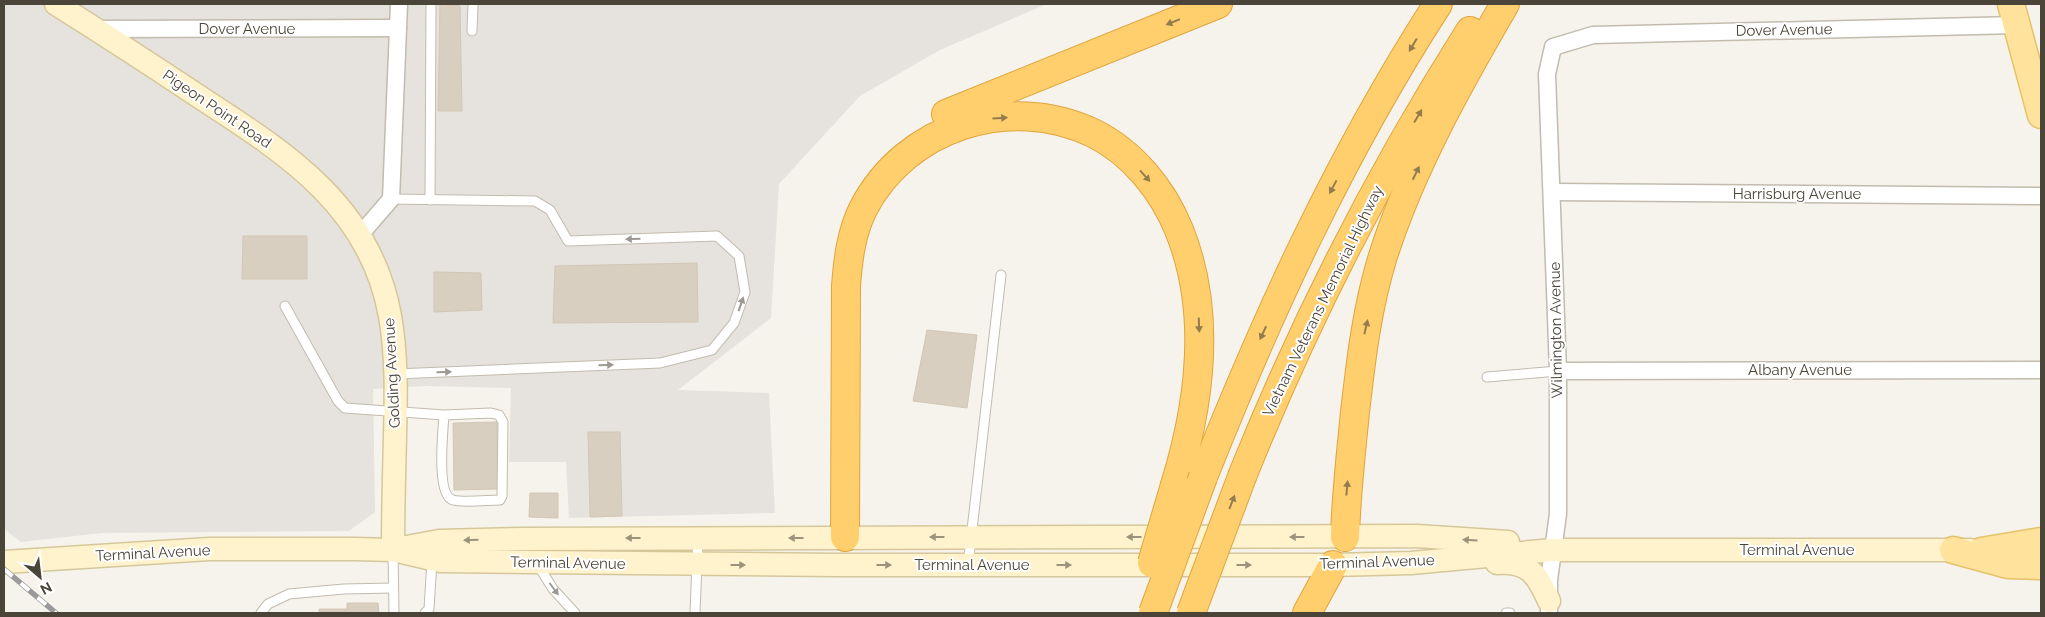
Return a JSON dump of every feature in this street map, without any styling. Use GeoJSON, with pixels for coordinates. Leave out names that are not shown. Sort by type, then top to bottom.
{"type":"FeatureCollection","features":[{"type":"Feature","properties":{"kind":"highway"},"geometry":{"type":"LineString","coordinates":[[837,537],[832,266],[844,216],[864,179],[893,147],[935,119],[1218,4]]}},
{"type":"Feature","properties":{"kind":"highway"},"geometry":{"type":"LineString","coordinates":[[1153,613],[1203,477],[1244,374],[1324,205],[1362,131],[1438,4]]}},
{"type":"Feature","properties":{"kind":"highway","name":"Vietnam Veterans Memorial Highway"},"geometry":{"type":"LineString","coordinates":[[1191,613],[1243,474],[1293,356],[1353,233],[1417,118],[1487,4]]}},
{"type":"Feature","properties":{"kind":"highway"},"geometry":{"type":"LineString","coordinates":[[1345,537],[1346,492],[1363,342],[1383,256],[1412,182],[1468,69],[1505,4]]}},
{"type":"Feature","properties":{"kind":"highway"},"geometry":{"type":"LineString","coordinates":[[837,537],[846,286],[849,256],[856,225],[862,211],[878,185],[906,155],[938,133],[966,122],[983,119],[1014,117],[1065,123],[1093,134],[1121,151],[1145,175],[1172,214],[1189,260],[1196,294],[1199,331],[1194,406],[1175,485],[1137,613]]}},
{"type":"Feature","properties":{"kind":"highway"},"geometry":{"type":"LineString","coordinates":[[1307,613],[1334,565]]}},
{"type":"Feature","properties":{"kind":"main road","name":"Pigeon Point Road"},"geometry":{"type":"LineString","coordinates":[[56,4],[256,134],[293,161],[320,184],[343,211],[359,236]]}},
{"type":"Feature","properties":{"kind":"main road"},"geometry":{"type":"LineString","coordinates":[[2014,14],[2041,115]]}},
{"type":"Feature","properties":{"kind":"main road","name":"Golding Avenue"},"geometry":{"type":"LineString","coordinates":[[359,236],[382,284],[392,331],[396,411],[393,550]]}},
{"type":"Feature","properties":{"kind":"main road","name":"Terminal Avenue"},"geometry":{"type":"LineString","coordinates":[[4,562],[209,549],[393,550],[439,541],[523,539],[1416,536],[1519,543],[1553,550]]}},
{"type":"Feature","properties":{"kind":"main road"},"geometry":{"type":"LineString","coordinates":[[835,565],[837,537]]}},
{"type":"Feature","properties":{"kind":"main road"},"geometry":{"type":"LineString","coordinates":[[1334,565],[1345,537]]}},
{"type":"Feature","properties":{"kind":"main road"},"geometry":{"type":"LineString","coordinates":[[1981,551],[2041,541]]}},
{"type":"Feature","properties":{"kind":"main road","name":"Terminal Avenue"},"geometry":{"type":"LineString","coordinates":[[393,550],[441,561],[697,565],[1334,565],[1411,563],[1553,550],[2041,550]]}},
{"type":"Feature","properties":{"kind":"main road"},"geometry":{"type":"LineString","coordinates":[[1953,550],[2008,565],[2041,566]]}},
{"type":"Feature","properties":{"kind":"main road"},"geometry":{"type":"LineString","coordinates":[[1411,563],[1439,566],[1512,562],[1524,566],[1538,578],[1549,607]]}},
{"type":"Feature","properties":{"kind":"street"},"geometry":{"type":"LineString","coordinates":[[359,236],[391,199],[399,4]]}},
{"type":"Feature","properties":{"kind":"street","name":"Dover Avenue"},"geometry":{"type":"LineString","coordinates":[[1553,48],[1593,35],[2014,14]]}},
{"type":"Feature","properties":{"kind":"street","name":"Dover Avenue"},"geometry":{"type":"LineString","coordinates":[[97,29],[398,28]]}},
{"type":"Feature","properties":{"kind":"street","name":"Wilmington Avenue"},"geometry":{"type":"LineString","coordinates":[[1549,607],[1549,580],[1558,514],[1558,371],[1553,192],[1547,74],[1553,48]]}},
{"type":"Feature","properties":{"kind":"street","name":"Harrisburg Avenue"},"geometry":{"type":"LineString","coordinates":[[1553,192],[2041,196]]}},
{"type":"Feature","properties":{"kind":"street","name":"Albany Avenue"},"geometry":{"type":"LineString","coordinates":[[1558,371],[2041,370]]}},
{"type":"Feature","properties":{"kind":"lane"},"geometry":{"type":"LineString","coordinates":[[430,200],[432,4]]}},
{"type":"Feature","properties":{"kind":"lane"},"geometry":{"type":"LineString","coordinates":[[472,31],[473,4]]}},
{"type":"Feature","properties":{"kind":"lane"},"geometry":{"type":"LineString","coordinates":[[391,199],[534,201],[550,210],[568,241],[717,236],[739,256],[745,292],[734,323],[712,350],[660,363],[395,374]]}},
{"type":"Feature","properties":{"kind":"lane"},"geometry":{"type":"LineString","coordinates":[[968,565],[1001,275]]}},
{"type":"Feature","properties":{"kind":"lane"},"geometry":{"type":"LineString","coordinates":[[285,306],[338,401],[345,408],[444,415],[491,413],[499,415],[503,422],[502,496],[500,500],[452,500],[446,496],[443,488],[442,444],[444,415]]}},
{"type":"Feature","properties":{"kind":"lane"},"geometry":{"type":"LineString","coordinates":[[1487,378],[1558,371]]}},
{"type":"Feature","properties":{"kind":"lane"},"geometry":{"type":"LineString","coordinates":[[695,613],[698,538]]}},
{"type":"Feature","properties":{"kind":"lane"},"geometry":{"type":"LineString","coordinates":[[393,550],[394,613]]}},
{"type":"Feature","properties":{"kind":"lane"},"geometry":{"type":"LineString","coordinates":[[425,613],[430,609],[432,559]]}},
{"type":"Feature","properties":{"kind":"lane"},"geometry":{"type":"LineString","coordinates":[[536,562],[553,589],[575,613]]}},
{"type":"Feature","properties":{"kind":"lane"},"geometry":{"type":"LineString","coordinates":[[261,613],[268,604],[289,594],[344,589],[394,588]]}},
{"type":"Feature","properties":{"kind":"shaded area"},"geometry":{"type":"Polygon","coordinates":[[[4,4],[1047,4],[940,50],[860,96],[779,184],[771,318],[678,390],[769,393],[775,513],[569,518],[566,462],[509,462],[511,388],[425,386],[373,389],[375,512],[349,531],[102,533],[21,542],[4,529],[4,4]]]}},
{"type":"Feature","properties":{"kind":"building"},"geometry":{"type":"Polygon","coordinates":[[[440,4],[460,6],[462,111],[438,111],[440,4]]]}},
{"type":"Feature","properties":{"kind":"building"},"geometry":{"type":"Polygon","coordinates":[[[243,236],[307,236],[307,279],[242,279],[243,236]]]}},
{"type":"Feature","properties":{"kind":"building"},"geometry":{"type":"Polygon","coordinates":[[[697,263],[698,322],[553,323],[555,266],[697,263]]]}},
{"type":"Feature","properties":{"kind":"building"},"geometry":{"type":"Polygon","coordinates":[[[434,272],[481,273],[482,310],[434,312],[434,272]]]}},
{"type":"Feature","properties":{"kind":"building"},"geometry":{"type":"Polygon","coordinates":[[[927,330],[977,335],[967,408],[913,401],[927,330]]]}},
{"type":"Feature","properties":{"kind":"building"},"geometry":{"type":"Polygon","coordinates":[[[497,422],[498,489],[454,490],[453,423],[497,422]]]}},
{"type":"Feature","properties":{"kind":"building"},"geometry":{"type":"Polygon","coordinates":[[[588,432],[620,432],[622,516],[590,517],[588,432]]]}},
{"type":"Feature","properties":{"kind":"building"},"geometry":{"type":"Polygon","coordinates":[[[530,493],[558,493],[558,518],[529,517],[530,493]]]}},
{"type":"Feature","properties":{"kind":"building"},"geometry":{"type":"Polygon","coordinates":[[[347,603],[378,603],[379,613],[319,613],[319,609],[347,609],[347,603]]]}},
{"type":"Feature","properties":{"kind":"railway"},"geometry":{"type":"LineString","coordinates":[[4,569],[56,613]]}}]}
